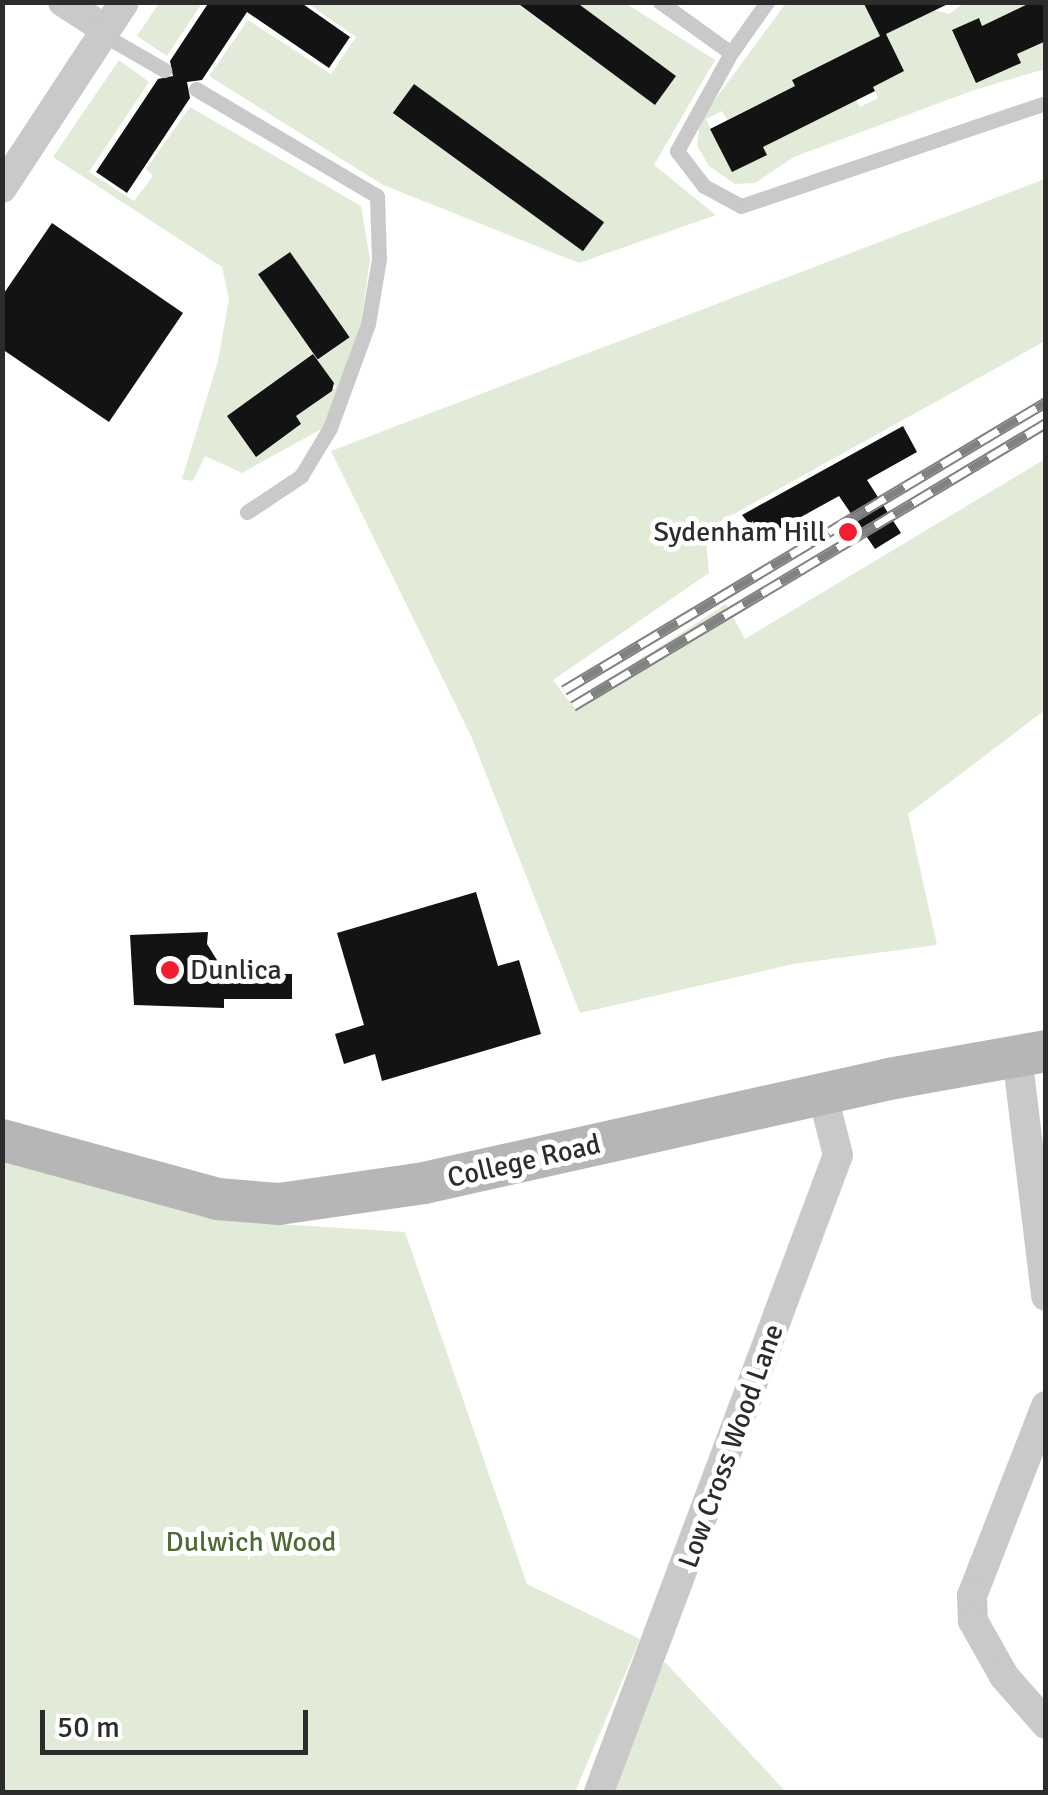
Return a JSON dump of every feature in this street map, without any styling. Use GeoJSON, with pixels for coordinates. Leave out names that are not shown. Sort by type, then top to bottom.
{"type":"FeatureCollection","features":[{"type":"Feature","properties":{"kind":"street"},"geometry":{"type":"LineString","coordinates":[[64,2],[104,32]]}},
{"type":"Feature","properties":{"kind":"street"},"geometry":{"type":"LineString","coordinates":[[2,188],[124,2]]}},
{"type":"Feature","properties":{"kind":"street"},"geometry":{"type":"LineString","coordinates":[[1031,1052],[1046,1296]]}},
{"type":"Feature","properties":{"kind":"street","name":"College Road"},"geometry":{"type":"LineString","coordinates":[[2,1140],[217,1199],[279,1204],[424,1183],[1031,1052]]}},
{"type":"Feature","properties":{"kind":"street","name":"Low Cross Wood Lane"},"geometry":{"type":"LineString","coordinates":[[599,1792],[838,1156],[823,1096]]}},
{"type":"Feature","properties":{"kind":"street"},"geometry":{"type":"LineString","coordinates":[[1046,1406],[972,1596],[973,1621],[1004,1676],[1046,1724]]}},
{"type":"Feature","properties":{"kind":"lane"},"geometry":{"type":"LineString","coordinates":[[660,2],[730,53]]}},
{"type":"Feature","properties":{"kind":"lane"},"geometry":{"type":"LineString","coordinates":[[766,2],[730,53],[677,151],[704,186],[742,206],[1046,104]]}},
{"type":"Feature","properties":{"kind":"lane"},"geometry":{"type":"LineString","coordinates":[[104,32],[164,70]]}},
{"type":"Feature","properties":{"kind":"lane"},"geometry":{"type":"LineString","coordinates":[[196,89],[376,196],[379,259],[368,324],[330,428],[302,476],[247,512]]}},
{"type":"Feature","properties":{"kind":"green space"},"geometry":{"type":"Polygon","coordinates":[[[159,3],[202,3],[167,56],[137,36],[159,3]]]}},
{"type":"Feature","properties":{"kind":"green space"},"geometry":{"type":"Polygon","coordinates":[[[307,3],[516,3],[655,105],[676,76],[576,3],[625,3],[715,60],[654,165],[716,215],[579,263],[383,185],[209,76],[248,20],[331,74],[356,37],[307,3]],[[414,84],[393,114],[583,251],[603,223],[414,84]]]}},
{"type":"Feature","properties":{"kind":"green space"},"geometry":{"type":"Polygon","coordinates":[[[786,3],[863,3],[880,36],[793,79],[795,86],[727,120],[722,111],[706,119],[732,172],[766,155],[763,147],[816,120],[856,100],[860,107],[878,98],[873,87],[886,34],[915,20],[906,3],[949,14],[964,3],[1032,3],[982,26],[978,18],[952,31],[977,83],[1017,54],[1045,41],[1045,69],[974,90],[794,157],[755,183],[735,184],[709,166],[697,146],[700,120],[786,3]]]}},
{"type":"Feature","properties":{"kind":"green space"},"geometry":{"type":"Polygon","coordinates":[[[119,60],[149,82],[89,172],[134,201],[153,176],[146,169],[190,107],[361,206],[370,259],[361,324],[325,427],[242,473],[205,456],[193,481],[182,479],[218,361],[229,299],[222,267],[53,157],[119,60]],[[289,252],[258,275],[314,353],[227,416],[257,456],[301,425],[296,416],[336,387],[318,360],[350,337],[289,252]]]}},
{"type":"Feature","properties":{"kind":"green space"},"geometry":{"type":"Polygon","coordinates":[[[1045,179],[1045,341],[705,530],[709,573],[553,680],[571,704],[726,604],[745,639],[1045,459],[1045,710],[908,814],[937,945],[793,964],[580,1013],[471,736],[331,451],[1045,179]]]}},
{"type":"Feature","properties":{"kind":"green space","name":"Dulwich Wood"},"geometry":{"type":"Polygon","coordinates":[[[2,1152],[230,1221],[405,1232],[527,1584],[640,1639],[575,1792],[3,1792],[2,1152]]]}},
{"type":"Feature","properties":{"kind":"green space"},"geometry":{"type":"Polygon","coordinates":[[[665,1662],[786,1792],[613,1792],[621,1743],[665,1662]]]}},
{"type":"Feature","properties":{"kind":"building"},"geometry":{"type":"Polygon","coordinates":[[[209,2],[300,2],[350,37],[329,68],[247,12],[202,80],[187,82],[190,98],[127,193],[96,172],[158,79],[173,76],[170,61],[209,2]]]}},
{"type":"Feature","properties":{"kind":"building"},"geometry":{"type":"Polygon","coordinates":[[[516,2],[576,2],[676,76],[655,105],[516,2]]]}},
{"type":"Feature","properties":{"kind":"building"},"geometry":{"type":"Polygon","coordinates":[[[863,2],[952,2],[886,34],[904,71],[873,87],[875,91],[763,147],[767,155],[732,172],[710,129],[795,86],[792,80],[880,36],[863,2]]]}},
{"type":"Feature","properties":{"kind":"building"},"geometry":{"type":"Polygon","coordinates":[[[1032,2],[1046,2],[1046,41],[1017,54],[1021,63],[976,83],[952,30],[979,18],[982,26],[1032,2]]]}},
{"type":"Feature","properties":{"kind":"building"},"geometry":{"type":"Polygon","coordinates":[[[414,84],[604,222],[583,251],[393,113],[414,84]]]}},
{"type":"Feature","properties":{"kind":"building"},"geometry":{"type":"Polygon","coordinates":[[[52,223],[183,313],[109,422],[2,349],[2,296],[52,223]]]}},
{"type":"Feature","properties":{"kind":"building"},"geometry":{"type":"Polygon","coordinates":[[[290,252],[350,337],[318,360],[258,274],[290,252]]]}},
{"type":"Feature","properties":{"kind":"building"},"geometry":{"type":"Polygon","coordinates":[[[313,354],[334,383],[332,391],[296,416],[301,424],[256,457],[227,416],[313,354]]]}},
{"type":"Feature","properties":{"kind":"building"},"geometry":{"type":"Polygon","coordinates":[[[903,426],[917,452],[867,480],[901,533],[875,549],[839,496],[761,539],[742,515],[903,426]]]}},
{"type":"Feature","properties":{"kind":"building"},"geometry":{"type":"Polygon","coordinates":[[[476,892],[498,966],[519,960],[541,1034],[382,1081],[375,1054],[344,1064],[335,1034],[364,1025],[337,933],[476,892]]]}},
{"type":"Feature","properties":{"kind":"building","name":"Dunlica"},"geometry":{"type":"Polygon","coordinates":[[[208,932],[207,944],[225,973],[292,974],[292,999],[224,999],[224,1008],[134,1005],[130,935],[208,932]]]}},
{"type":"Feature","properties":{"kind":"railway"},"geometry":{"type":"LineString","coordinates":[[564,690],[1046,402]]}},
{"type":"Feature","properties":{"kind":"railway"},"geometry":{"type":"LineString","coordinates":[[573,706],[1046,423]]}},
{"type":"Feature","properties":{"kind":"place","name":"Sydenham Hill"},"geometry":{"type":"Point","coordinates":[848,532]}},
{"type":"Feature","properties":{"kind":"place","name":"Dunlica"},"geometry":{"type":"Point","coordinates":[170,970]}}]}
